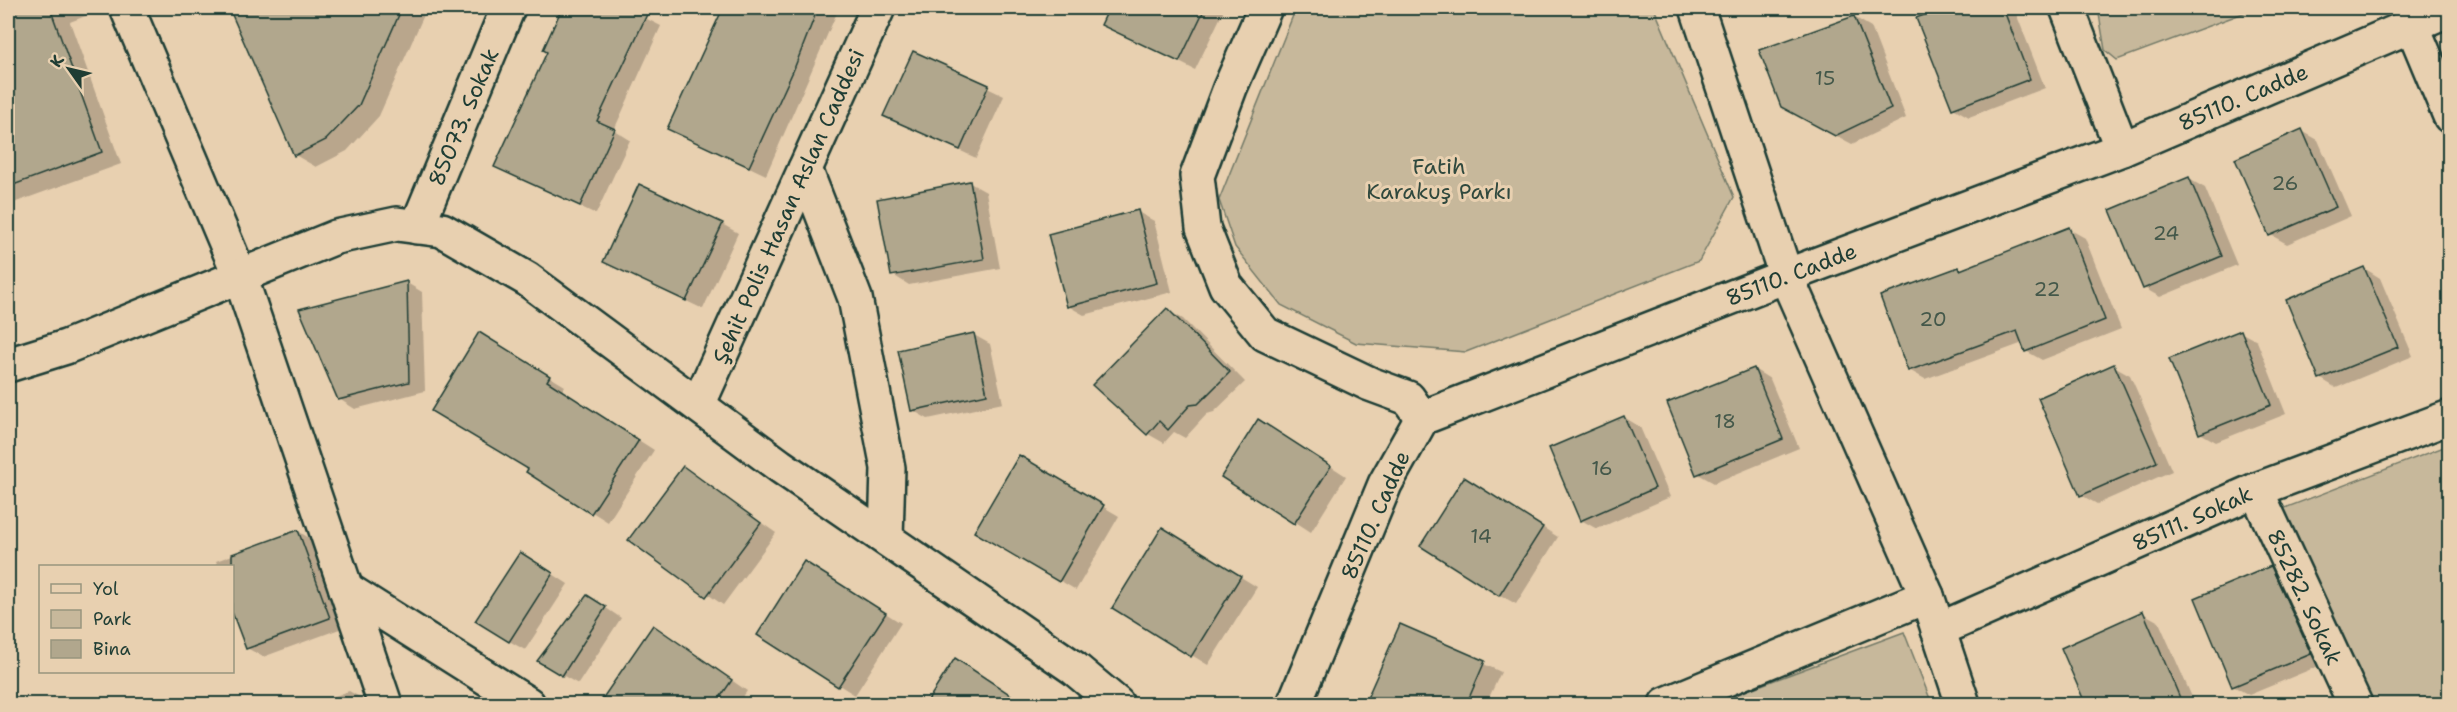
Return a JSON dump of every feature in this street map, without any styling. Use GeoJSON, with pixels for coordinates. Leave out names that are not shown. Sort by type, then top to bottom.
{"type":"FeatureCollection","features":[{"type":"Feature","properties":{"kind":"street"},"geometry":{"type":"LineString","coordinates":[[127,8],[240,276],[385,705]]}},
{"type":"Feature","properties":{"kind":"street","name":"85073. Sokak"},"geometry":{"type":"LineString","coordinates":[[417,227],[508,8]]}},
{"type":"Feature","properties":{"kind":"street","name":"Şehit Polis Hasan Aslan Caddesi"},"geometry":{"type":"LineString","coordinates":[[698,405],[878,8]]}},
{"type":"Feature","properties":{"kind":"street"},"geometry":{"type":"LineString","coordinates":[[1265,8],[1230,87],[1197,176],[1203,228],[1226,286],[1265,334],[1370,384],[1408,398],[1422,418]]}},
{"type":"Feature","properties":{"kind":"street"},"geometry":{"type":"LineString","coordinates":[[1697,8],[1786,276],[1928,596],[1963,705]]}},
{"type":"Feature","properties":{"kind":"street"},"geometry":{"type":"LineString","coordinates":[[2067,8],[2122,149]]}},
{"type":"Feature","properties":{"kind":"street","name":"85110. Cadde"},"geometry":{"type":"LineString","coordinates":[[1294,705],[1385,484],[1422,418],[1786,276],[2122,149],[2450,9]]}},
{"type":"Feature","properties":{"kind":"street"},"geometry":{"type":"LineString","coordinates":[[2412,25],[2450,116]]}},
{"type":"Feature","properties":{"kind":"street"},"geometry":{"type":"LineString","coordinates":[[805,169],[855,298],[888,468],[886,538]]}},
{"type":"Feature","properties":{"kind":"street"},"geometry":{"type":"LineString","coordinates":[[8,365],[66,347],[336,237],[397,224],[442,230],[527,279],[780,466],[1074,668],[1117,705]]}},
{"type":"Feature","properties":{"kind":"street","name":"85111. Sokak"},"geometry":{"type":"LineString","coordinates":[[1938,630],[2256,490],[2450,417]]}},
{"type":"Feature","properties":{"kind":"street","name":"85282. Sokak"},"geometry":{"type":"LineString","coordinates":[[2256,490],[2355,705]]}},
{"type":"Feature","properties":{"kind":"street"},"geometry":{"type":"LineString","coordinates":[[346,589],[528,705]]}},
{"type":"Feature","properties":{"kind":"street"},"geometry":{"type":"LineString","coordinates":[[1666,705],[1928,596]]}},
{"type":"Feature","properties":{"kind":"green space","name":"Fatih Karakuş Parkı"},"geometry":{"type":"Polygon","coordinates":[[[1296,8],[1654,8],[1734,197],[1699,261],[1466,352],[1356,343],[1281,305],[1235,247],[1219,200],[1296,8]]]}},
{"type":"Feature","properties":{"kind":"green space"},"geometry":{"type":"Polygon","coordinates":[[[2098,8],[2257,8],[2117,60],[2105,50],[2098,8]]]}},
{"type":"Feature","properties":{"kind":"green space"},"geometry":{"type":"Polygon","coordinates":[[[2449,445],[2449,704],[2371,704],[2277,511],[2449,445]]]}},
{"type":"Feature","properties":{"kind":"green space"},"geometry":{"type":"Polygon","coordinates":[[[1904,632],[1932,704],[1710,704],[1904,632]]]}},
{"type":"Feature","properties":{"kind":"building"},"geometry":{"type":"Polygon","coordinates":[[[8,8],[50,8],[102,152],[8,187],[8,8]]]}},
{"type":"Feature","properties":{"kind":"building"},"geometry":{"type":"Polygon","coordinates":[[[229,8],[402,8],[359,105],[326,140],[294,156],[229,8]]]}},
{"type":"Feature","properties":{"kind":"building"},"geometry":{"type":"Polygon","coordinates":[[[562,8],[650,8],[597,121],[615,129],[580,206],[494,167],[547,52],[543,50],[562,8]]]}},
{"type":"Feature","properties":{"kind":"building"},"geometry":{"type":"Polygon","coordinates":[[[723,8],[818,8],[794,69],[749,167],[667,129],[723,8]]]}},
{"type":"Feature","properties":{"kind":"building"},"geometry":{"type":"Polygon","coordinates":[[[1109,8],[1205,8],[1179,62],[1101,25],[1109,8]]]}},
{"type":"Feature","properties":{"kind":"building"},"geometry":{"type":"Polygon","coordinates":[[[1943,8],[2003,8],[2030,79],[1952,109],[1916,18],[1943,8]]]}},
{"type":"Feature","properties":{"kind":"building"},"geometry":{"type":"Polygon","coordinates":[[[1854,16],[1891,109],[1835,136],[1781,107],[1759,50],[1854,16]]]}},
{"type":"Feature","properties":{"kind":"building"},"geometry":{"type":"Polygon","coordinates":[[[913,51],[989,85],[960,150],[883,116],[913,51]]]}},
{"type":"Feature","properties":{"kind":"building"},"geometry":{"type":"Polygon","coordinates":[[[2302,129],[2336,207],[2269,236],[2235,159],[2302,129]]]}},
{"type":"Feature","properties":{"kind":"building"},"geometry":{"type":"Polygon","coordinates":[[[2189,177],[2222,256],[2143,289],[2110,210],[2189,177]]]}},
{"type":"Feature","properties":{"kind":"building"},"geometry":{"type":"Polygon","coordinates":[[[970,181],[984,259],[891,276],[877,199],[970,181]]]}},
{"type":"Feature","properties":{"kind":"building"},"geometry":{"type":"Polygon","coordinates":[[[639,184],[723,223],[686,301],[603,262],[639,184]]]}},
{"type":"Feature","properties":{"kind":"building"},"geometry":{"type":"Polygon","coordinates":[[[1138,210],[1157,283],[1067,307],[1048,234],[1138,210]]]}},
{"type":"Feature","properties":{"kind":"building"},"geometry":{"type":"Polygon","coordinates":[[[2069,227],[2105,320],[2025,352],[2017,331],[1908,371],[1880,296],[1959,267],[1960,270],[2069,227]]]}},
{"type":"Feature","properties":{"kind":"building"},"geometry":{"type":"Polygon","coordinates":[[[2364,267],[2398,347],[2319,379],[2286,300],[2364,267]]]}},
{"type":"Feature","properties":{"kind":"building"},"geometry":{"type":"Polygon","coordinates":[[[407,281],[409,382],[338,400],[299,309],[407,281]]]}},
{"type":"Feature","properties":{"kind":"building"},"geometry":{"type":"Polygon","coordinates":[[[1167,308],[1230,372],[1198,404],[1190,405],[1168,430],[1159,421],[1147,435],[1092,385],[1167,308]]]}},
{"type":"Feature","properties":{"kind":"building"},"geometry":{"type":"Polygon","coordinates":[[[2241,330],[2271,405],[2199,434],[2169,359],[2241,330]]]}},
{"type":"Feature","properties":{"kind":"building"},"geometry":{"type":"Polygon","coordinates":[[[479,332],[550,376],[547,381],[639,440],[591,514],[526,472],[528,469],[431,411],[479,332]]]}},
{"type":"Feature","properties":{"kind":"building"},"geometry":{"type":"Polygon","coordinates":[[[974,333],[987,394],[911,411],[898,350],[974,333]]]}},
{"type":"Feature","properties":{"kind":"building"},"geometry":{"type":"Polygon","coordinates":[[[2114,364],[2157,462],[2080,496],[2038,398],[2114,364]]]}},
{"type":"Feature","properties":{"kind":"building"},"geometry":{"type":"Polygon","coordinates":[[[1754,368],[1783,439],[1696,475],[1667,403],[1754,368]]]}},
{"type":"Feature","properties":{"kind":"building"},"geometry":{"type":"Polygon","coordinates":[[[1624,416],[1655,488],[1580,521],[1549,448],[1624,416]]]}},
{"type":"Feature","properties":{"kind":"building"},"geometry":{"type":"Polygon","coordinates":[[[1258,419],[1331,466],[1294,524],[1221,477],[1258,419]]]}},
{"type":"Feature","properties":{"kind":"building"},"geometry":{"type":"Polygon","coordinates":[[[1019,455],[1104,505],[1059,582],[974,532],[1019,455]]]}},
{"type":"Feature","properties":{"kind":"building"},"geometry":{"type":"Polygon","coordinates":[[[683,466],[761,523],[706,597],[628,540],[683,466]]]}},
{"type":"Feature","properties":{"kind":"building"},"geometry":{"type":"Polygon","coordinates":[[[1464,477],[1543,527],[1499,596],[1420,546],[1464,477]]]}},
{"type":"Feature","properties":{"kind":"building"},"geometry":{"type":"Polygon","coordinates":[[[1162,527],[1241,576],[1191,657],[1112,608],[1162,527]]]}},
{"type":"Feature","properties":{"kind":"building"},"geometry":{"type":"Polygon","coordinates":[[[298,530],[330,618],[246,649],[234,617],[232,554],[298,530]]]}},
{"type":"Feature","properties":{"kind":"building"},"geometry":{"type":"Polygon","coordinates":[[[520,552],[553,573],[509,642],[475,621],[520,552]]]}},
{"type":"Feature","properties":{"kind":"building"},"geometry":{"type":"Polygon","coordinates":[[[804,561],[886,613],[838,687],[757,635],[804,561]]]}},
{"type":"Feature","properties":{"kind":"building"},"geometry":{"type":"Polygon","coordinates":[[[2271,566],[2311,654],[2232,687],[2195,598],[2271,566]]]}},
{"type":"Feature","properties":{"kind":"building"},"geometry":{"type":"Polygon","coordinates":[[[587,595],[606,607],[562,676],[537,661],[587,595]]]}},
{"type":"Feature","properties":{"kind":"building"},"geometry":{"type":"Polygon","coordinates":[[[2143,611],[2183,705],[2086,705],[2061,648],[2143,611]]]}},
{"type":"Feature","properties":{"kind":"building"},"geometry":{"type":"Polygon","coordinates":[[[1400,624],[1485,661],[1466,705],[1364,705],[1400,624]]]}},
{"type":"Feature","properties":{"kind":"building"},"geometry":{"type":"Polygon","coordinates":[[[653,625],[732,680],[715,705],[598,705],[653,625]]]}},
{"type":"Feature","properties":{"kind":"building"},"geometry":{"type":"Polygon","coordinates":[[[955,658],[1026,705],[925,705],[955,658]]]}}]}
